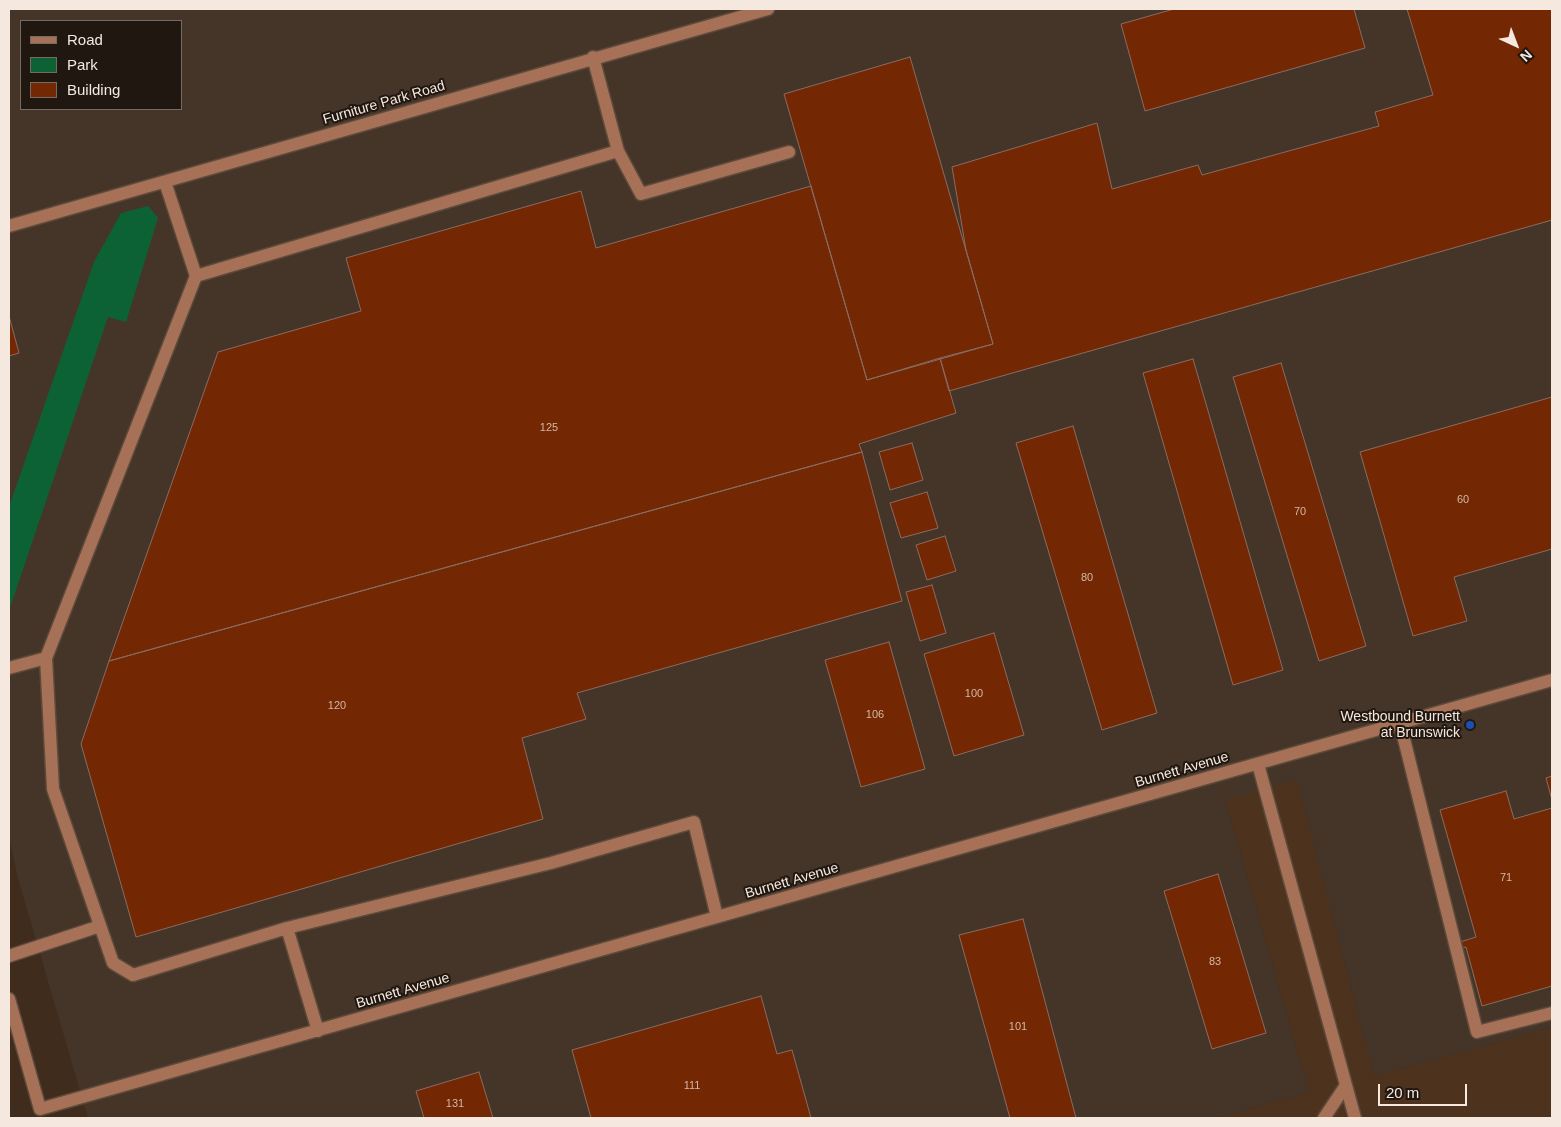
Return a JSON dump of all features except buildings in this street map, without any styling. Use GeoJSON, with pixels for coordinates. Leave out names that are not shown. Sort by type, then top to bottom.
{"type":"FeatureCollection","features":[{"type":"Feature","properties":{"kind":"street","name":"Furniture Park Road"},"geometry":{"type":"LineString","coordinates":[[9,226],[593,57],[768,9]]}},
{"type":"Feature","properties":{"kind":"street"},"geometry":{"type":"LineString","coordinates":[[593,57],[618,150],[641,194],[789,152]]}},
{"type":"Feature","properties":{"kind":"street"},"geometry":{"type":"LineString","coordinates":[[196,276],[618,150]]}},
{"type":"Feature","properties":{"kind":"street"},"geometry":{"type":"LineString","coordinates":[[166,182],[196,276],[46,658],[54,788],[113,963],[133,975],[287,928],[551,863],[694,822],[717,918]]}},
{"type":"Feature","properties":{"kind":"street"},"geometry":{"type":"LineString","coordinates":[[9,668],[46,658]]}},
{"type":"Feature","properties":{"kind":"street","name":"Burnett Avenue"},"geometry":{"type":"LineString","coordinates":[[9,999],[40,1110],[1552,680]]}},
{"type":"Feature","properties":{"kind":"street"},"geometry":{"type":"LineString","coordinates":[[1400,723],[1477,1032],[1552,1012]]}},
{"type":"Feature","properties":{"kind":"street"},"geometry":{"type":"LineString","coordinates":[[1258,764],[1355,1118]]}},
{"type":"Feature","properties":{"kind":"street"},"geometry":{"type":"LineString","coordinates":[[9,956],[100,926]]}},
{"type":"Feature","properties":{"kind":"street"},"geometry":{"type":"LineString","coordinates":[[287,928],[318,1031]]}},
{"type":"Feature","properties":{"kind":"street"},"geometry":{"type":"LineString","coordinates":[[1324,1118],[1346,1085]]}},
{"type":"Feature","properties":{"kind":"shaded area"},"geometry":{"type":"Polygon","coordinates":[[[9,9],[1552,9],[1552,1027],[1374,1076],[1297,780],[1225,799],[1309,1092],[1216,1118],[88,1118],[18,878],[9,836],[9,9]]]}},
{"type":"Feature","properties":{"kind":"shaded area"},"geometry":{"type":"Polygon","coordinates":[[[1297,780],[1374,1076],[1552,1027],[1552,1118],[1216,1118],[1309,1092],[1225,798],[1297,780]]]}},
{"type":"Feature","properties":{"kind":"green space"},"geometry":{"type":"Polygon","coordinates":[[[148,206],[158,218],[126,322],[108,317],[9,611],[9,507],[94,262],[121,213],[148,206]]]}},
{"type":"Feature","properties":{"kind":"place","name":"Westbound Burnett at Brunswick"},"geometry":{"type":"Point","coordinates":[1470,725]}}]}
